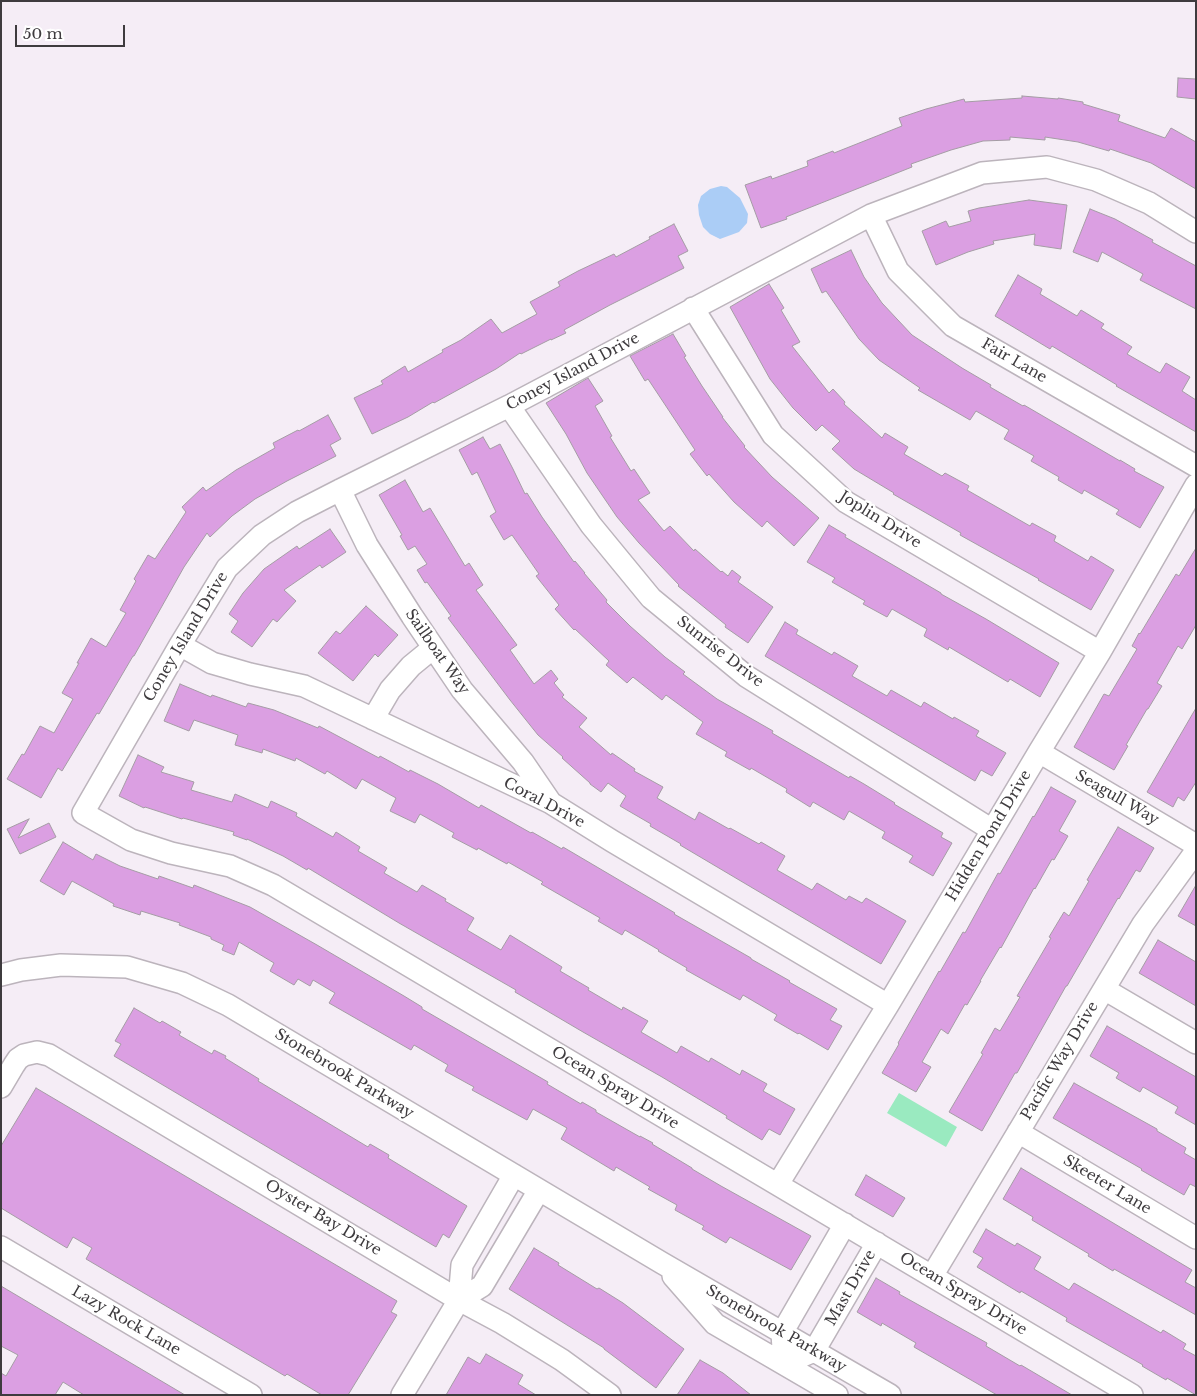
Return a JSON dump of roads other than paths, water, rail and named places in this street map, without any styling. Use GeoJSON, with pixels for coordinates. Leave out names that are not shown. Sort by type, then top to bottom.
{"type":"FeatureCollection","features":[{"type":"Feature","properties":{"kind":"street","name":"Coney Island Drive"},"geometry":{"type":"LineString","coordinates":[[83,813],[180,645],[227,568],[262,535],[298,512],[340,490],[509,406],[871,215],[982,173],[1047,167],[1096,180],[1149,203],[1196,232]]}},
{"type":"Feature","properties":{"kind":"street","name":"Fair Lane"},"geometry":{"type":"LineString","coordinates":[[871,215],[898,271],[953,326],[1196,466]]}},
{"type":"Feature","properties":{"kind":"street","name":"Joplin Drive"},"geometry":{"type":"LineString","coordinates":[[693,308],[773,435],[846,502],[1100,652]]}},
{"type":"Feature","properties":{"kind":"street","name":"Sunrise Drive"},"geometry":{"type":"LineString","coordinates":[[509,406],[590,525],[651,598],[746,676],[992,830]]}},
{"type":"Feature","properties":{"kind":"street","name":"Hidden Pond Drive"},"geometry":{"type":"LineString","coordinates":[[778,1184],[888,1006],[1100,652],[1196,485]]}},
{"type":"Feature","properties":{"kind":"street","name":"Sailboat Way"},"geometry":{"type":"LineString","coordinates":[[340,490],[367,545],[433,648],[462,690],[523,762],[551,803]]}},
{"type":"Feature","properties":{"kind":"street","name":"Coral Drive"},"geometry":{"type":"LineString","coordinates":[[180,645],[212,663],[304,686],[551,803],[888,1006]]}},
{"type":"Feature","properties":{"kind":"street"},"geometry":{"type":"LineString","coordinates":[[373,719],[390,690],[411,666],[433,648]]}},
{"type":"Feature","properties":{"kind":"street","name":"Seagull Way"},"geometry":{"type":"LineString","coordinates":[[1039,752],[1196,844]]}},
{"type":"Feature","properties":{"kind":"street","name":"Ocean Spray Drive"},"geometry":{"type":"LineString","coordinates":[[83,813],[131,840],[230,866],[273,885],[1132,1395]]}},
{"type":"Feature","properties":{"kind":"street","name":"Pacific Way Drive"},"geometry":{"type":"LineString","coordinates":[[932,1276],[1143,924],[1196,851]]}},
{"type":"Feature","properties":{"kind":"street","name":"Stonebrook Parkway"},"geometry":{"type":"LineString","coordinates":[[1,976],[21,970],[61,965],[127,967],[182,984],[228,1005],[662,1263],[890,1395]]}},
{"type":"Feature","properties":{"kind":"street"},"geometry":{"type":"LineString","coordinates":[[1104,989],[1196,1043]]}},
{"type":"Feature","properties":{"kind":"street","name":"Oyster Bay Drive"},"geometry":{"type":"LineString","coordinates":[[1,1087],[18,1059],[37,1052],[49,1055],[459,1300],[502,1323],[562,1360],[610,1395]]}},
{"type":"Feature","properties":{"kind":"street","name":"Skeeter Lane"},"geometry":{"type":"LineString","coordinates":[[1018,1132],[1196,1238]]}},
{"type":"Feature","properties":{"kind":"street"},"geometry":{"type":"LineString","coordinates":[[402,1395],[459,1300],[462,1266],[514,1175]]}},
{"type":"Feature","properties":{"kind":"street"},"geometry":{"type":"LineString","coordinates":[[459,1300],[482,1286],[540,1190]]}},
{"type":"Feature","properties":{"kind":"street"},"geometry":{"type":"LineString","coordinates":[[814,1351],[784,1364],[782,1333],[845,1224]]}},
{"type":"Feature","properties":{"kind":"street","name":"Mast Drive"},"geometry":{"type":"LineString","coordinates":[[814,1351],[877,1243]]}},
{"type":"Feature","properties":{"kind":"street","name":"Lazy Rock Lane"},"geometry":{"type":"LineString","coordinates":[[1,1247],[252,1395]]}},
{"type":"Feature","properties":{"kind":"street","name":"Stonebrook Parkway"},"geometry":{"type":"LineString","coordinates":[[662,1263],[715,1324],[837,1395]]}},
{"type":"Feature","properties":{"kind":"water"},"geometry":{"type":"Polygon","coordinates":[[[721,186],[727,187],[740,198],[748,214],[747,223],[739,232],[720,239],[710,234],[703,227],[698,205],[701,196],[710,189],[721,186]]]}}]}
